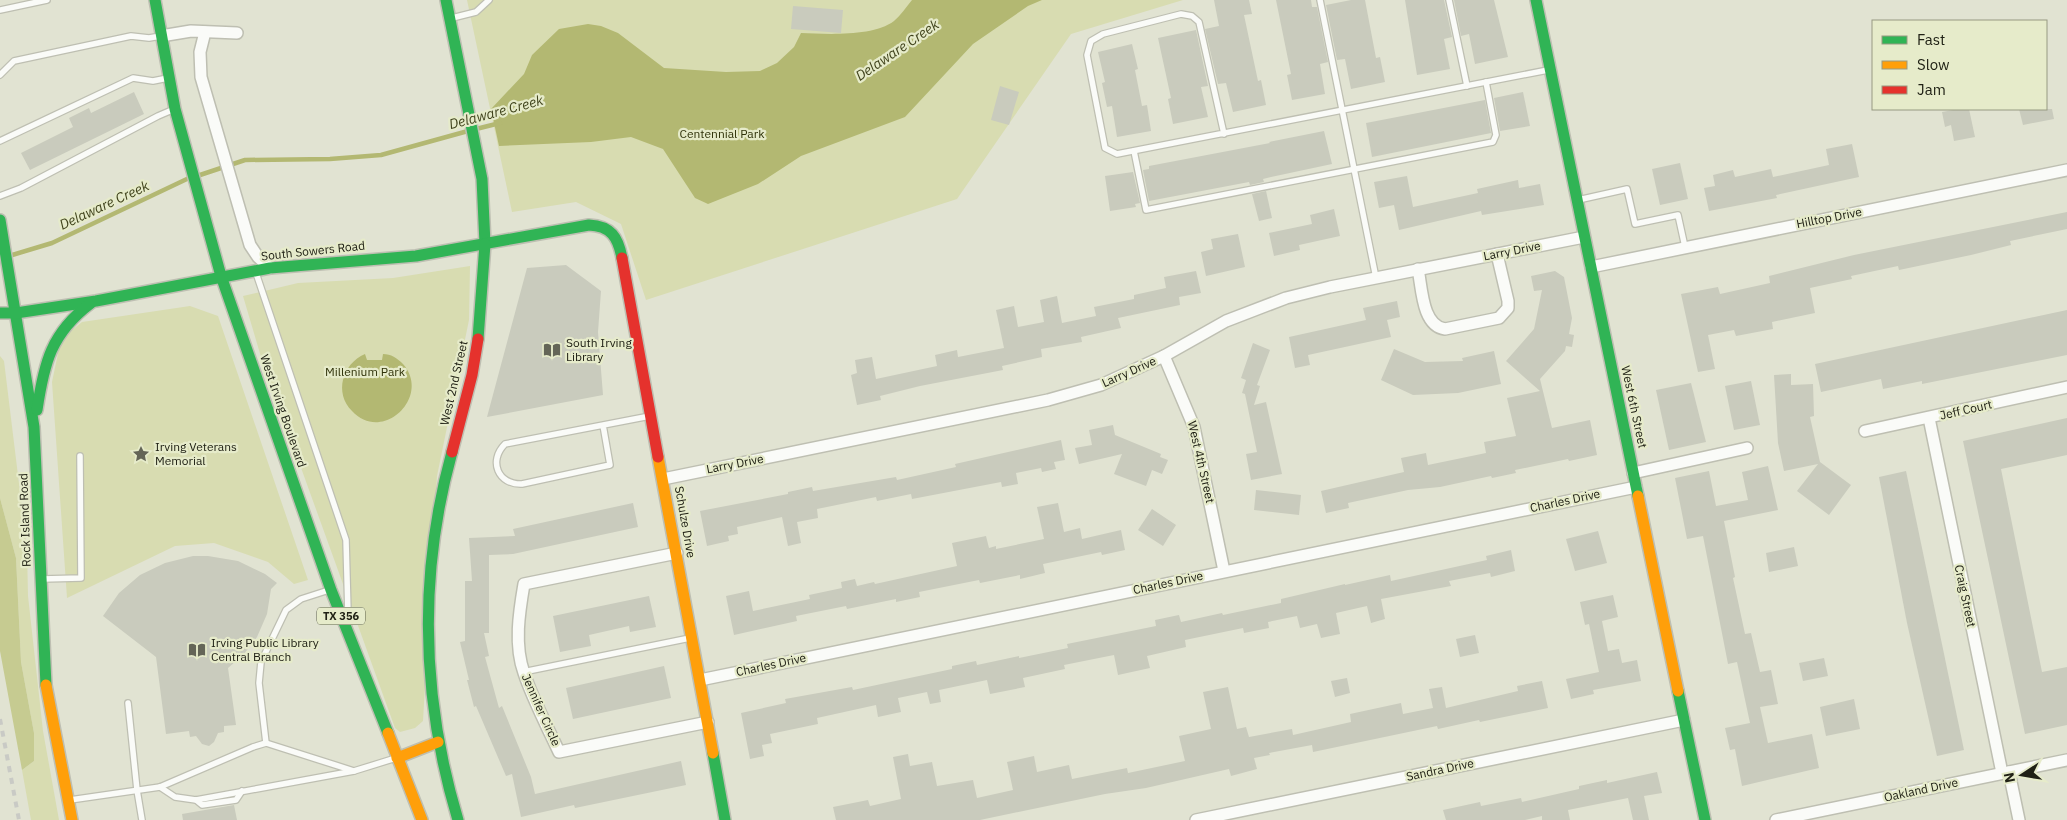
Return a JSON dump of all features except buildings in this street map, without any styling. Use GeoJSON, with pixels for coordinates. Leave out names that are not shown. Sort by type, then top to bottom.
{"type":"FeatureCollection","features":[{"type":"Feature","properties":{"kind":"street","name":"West Irving Boulevard"},"geometry":{"type":"LineString","coordinates":[[155,0],[168,78],[221,276],[331,590],[422,820]]}},
{"type":"Feature","properties":{"kind":"street","name":"West 2nd Street"},"geometry":{"type":"LineString","coordinates":[[438,742],[430,686],[426,608],[427,589],[432,542],[460,414],[474,366],[484,287],[486,244],[482,179],[446,0]]}},
{"type":"Feature","properties":{"kind":"street","name":"West 6th Street"},"geometry":{"type":"LineString","coordinates":[[1536,0],[1705,820]]}},
{"type":"Feature","properties":{"kind":"street"},"geometry":{"type":"LineString","coordinates":[[161,36],[191,32],[237,33]]}},
{"type":"Feature","properties":{"kind":"street"},"geometry":{"type":"LineString","coordinates":[[205,32],[200,65],[237,202],[250,245],[258,257],[270,268]]}},
{"type":"Feature","properties":{"kind":"street","name":"Hilltop Drive"},"geometry":{"type":"LineString","coordinates":[[1591,267],[2067,170]]}},
{"type":"Feature","properties":{"kind":"street","name":"Rock Island Road"},"geometry":{"type":"LineString","coordinates":[[0,222],[34,427],[38,486],[44,675],[72,820]]}},
{"type":"Feature","properties":{"kind":"street","name":"South Sowers Road"},"geometry":{"type":"LineString","coordinates":[[16,314],[270,268],[416,256],[589,225],[602,225],[612,230]]}},
{"type":"Feature","properties":{"kind":"street","name":"Schulze Drive"},"geometry":{"type":"LineString","coordinates":[[612,230],[620,249],[726,820]]}},
{"type":"Feature","properties":{"kind":"street","name":"Larry Drive"},"geometry":{"type":"LineString","coordinates":[[663,478],[1048,400],[1101,385],[1164,356],[1226,320],[1307,292],[1584,237]]}},
{"type":"Feature","properties":{"kind":"street"},"geometry":{"type":"LineString","coordinates":[[1418,269],[1429,320],[1438,328],[1445,329],[1499,318],[1505,313],[1508,301],[1498,254]]}},
{"type":"Feature","properties":{"kind":"street"},"geometry":{"type":"LineString","coordinates":[[34,427],[41,377],[49,351],[60,330],[81,310],[96,301]]}},
{"type":"Feature","properties":{"kind":"street"},"geometry":{"type":"LineString","coordinates":[[0,313],[16,314]]}},
{"type":"Feature","properties":{"kind":"street"},"geometry":{"type":"LineString","coordinates":[[0,324],[16,314]]}},
{"type":"Feature","properties":{"kind":"street","name":"West 4th Street"},"geometry":{"type":"LineString","coordinates":[[1164,356],[1194,427],[1224,572]]}},
{"type":"Feature","properties":{"kind":"street","name":"Jeff Court"},"geometry":{"type":"LineString","coordinates":[[1864,431],[2067,387]]}},
{"type":"Feature","properties":{"kind":"street","name":"Craig Street"},"geometry":{"type":"LineString","coordinates":[[1929,418],[2005,772],[2019,820]]}},
{"type":"Feature","properties":{"kind":"street"},"geometry":{"type":"LineString","coordinates":[[1633,473],[1747,448]]}},
{"type":"Feature","properties":{"kind":"street","name":"Charles Drive"},"geometry":{"type":"LineString","coordinates":[[700,680],[1636,486]]}},
{"type":"Feature","properties":{"kind":"street","name":"Jennifer Circle"},"geometry":{"type":"LineString","coordinates":[[677,553],[524,584],[518,638],[524,672],[559,752],[708,722]]}},
{"type":"Feature","properties":{"kind":"street","name":"Sandra Drive"},"geometry":{"type":"LineString","coordinates":[[1196,820],[1684,720]]}},
{"type":"Feature","properties":{"kind":"street"},"geometry":{"type":"LineString","coordinates":[[397,758],[438,742],[458,820]]}},
{"type":"Feature","properties":{"kind":"street","name":"Oakland Drive"},"geometry":{"type":"LineString","coordinates":[[1776,820],[2067,760]]}},
{"type":"Feature","properties":{"kind":"lane"},"geometry":{"type":"LineString","coordinates":[[0,10],[47,0]]}},
{"type":"Feature","properties":{"kind":"lane"},"geometry":{"type":"LineString","coordinates":[[450,18],[476,12],[489,0]]}},
{"type":"Feature","properties":{"kind":"lane"},"geometry":{"type":"LineString","coordinates":[[1320,0],[1356,170],[1376,278]]}},
{"type":"Feature","properties":{"kind":"lane"},"geometry":{"type":"LineString","coordinates":[[1449,0],[1467,86]]}},
{"type":"Feature","properties":{"kind":"lane"},"geometry":{"type":"LineString","coordinates":[[1224,134],[1199,22],[1192,16],[1181,14],[1103,34],[1091,42],[1087,55],[1105,148],[1117,154],[1224,134],[1344,111],[1550,69]]}},
{"type":"Feature","properties":{"kind":"lane"},"geometry":{"type":"LineString","coordinates":[[0,76],[14,61],[131,36],[149,38],[161,36]]}},
{"type":"Feature","properties":{"kind":"lane"},"geometry":{"type":"LineString","coordinates":[[0,141],[133,78],[153,81],[168,78]]}},
{"type":"Feature","properties":{"kind":"lane"},"geometry":{"type":"LineString","coordinates":[[1134,151],[1146,210],[1356,170],[1494,142],[1496,135],[1486,82]]}},
{"type":"Feature","properties":{"kind":"lane"},"geometry":{"type":"LineString","coordinates":[[0,196],[21,188],[158,116],[176,109]]}},
{"type":"Feature","properties":{"kind":"lane"},"geometry":{"type":"LineString","coordinates":[[1577,200],[1627,189],[1635,224],[1678,214],[1685,247]]}},
{"type":"Feature","properties":{"kind":"lane"},"geometry":{"type":"LineString","coordinates":[[255,271],[346,540],[348,633]]}},
{"type":"Feature","properties":{"kind":"lane"},"geometry":{"type":"LineString","coordinates":[[603,425],[610,465],[522,484],[508,482],[498,471],[496,456],[505,444],[603,425],[651,416]]}},
{"type":"Feature","properties":{"kind":"lane"},"geometry":{"type":"LineString","coordinates":[[40,579],[81,578],[80,456]]}},
{"type":"Feature","properties":{"kind":"lane"},"geometry":{"type":"LineString","coordinates":[[266,743],[258,683],[261,662],[286,610],[301,598],[331,590]]}},
{"type":"Feature","properties":{"kind":"lane"},"geometry":{"type":"LineString","coordinates":[[524,672],[692,638]]}},
{"type":"Feature","properties":{"kind":"lane"},"geometry":{"type":"LineString","coordinates":[[128,704],[142,820]]}},
{"type":"Feature","properties":{"kind":"lane"},"geometry":{"type":"LineString","coordinates":[[68,801],[160,788],[253,746],[266,743],[354,771]]}},
{"type":"Feature","properties":{"kind":"lane"},"geometry":{"type":"LineString","coordinates":[[160,788],[175,797],[196,800],[354,771],[397,758]]}},
{"type":"Feature","properties":{"kind":"green space","name":"Centennial Park"},"geometry":{"type":"Polygon","coordinates":[[[467,0],[1183,0],[1071,34],[957,199],[646,300],[621,224],[576,202],[512,212],[467,0]]]}},
{"type":"Feature","properties":{"kind":"green space","name":"Millenium Park"},"geometry":{"type":"Polygon","coordinates":[[[470,266],[469,320],[437,476],[423,721],[415,728],[400,732],[395,728],[261,357],[243,296],[298,283],[393,278],[470,266]]]}},
{"type":"Feature","properties":{"kind":"green space"},"geometry":{"type":"Polygon","coordinates":[[[190,306],[218,316],[308,580],[294,584],[268,562],[214,543],[175,546],[67,598],[52,382],[61,339],[82,322],[190,306]]]}},
{"type":"Feature","properties":{"kind":"green space"},"geometry":{"type":"Polygon","coordinates":[[[0,356],[4,361],[27,549],[28,596],[43,731],[59,820],[31,820],[22,770],[34,761],[34,733],[21,662],[16,558],[0,498],[0,356]]]}},
{"type":"Feature","properties":{"kind":"shaded area"},"geometry":{"type":"Polygon","coordinates":[[[0,498],[16,558],[21,662],[34,733],[34,761],[22,770],[0,651],[0,498]]]}},
{"type":"Feature","properties":{"kind":"water"},"geometry":{"type":"Polygon","coordinates":[[[912,0],[1042,0],[1028,6],[973,44],[905,117],[801,156],[758,184],[708,204],[695,198],[663,149],[631,137],[591,142],[499,146],[491,109],[524,74],[532,55],[559,29],[588,24],[601,26],[618,33],[664,68],[726,72],[760,71],[777,63],[794,47],[801,33],[849,33],[874,30],[894,21],[912,0]]]}},
{"type":"Feature","properties":{"kind":"water"},"geometry":{"type":"Polygon","coordinates":[[[365,354],[367,360],[382,360],[383,354],[394,357],[403,364],[410,377],[411,390],[408,402],[400,412],[389,419],[377,422],[364,420],[352,411],[346,404],[343,396],[343,379],[346,372],[357,359],[365,354]]]}},
{"type":"Feature","properties":{"kind":"waterway","name":"Delaware Creek"},"geometry":{"type":"LineString","coordinates":[[476,129],[500,123]]}},
{"type":"Feature","properties":{"kind":"waterway","name":"Delaware Creek"},"geometry":{"type":"LineString","coordinates":[[197,176],[245,160],[330,159],[381,155],[468,131]]}},
{"type":"Feature","properties":{"kind":"waterway","name":"Delaware Creek"},"geometry":{"type":"LineString","coordinates":[[9,256],[52,243],[189,178]]}},
{"type":"Feature","properties":{"kind":"railway"},"geometry":{"type":"LineString","coordinates":[[0,719],[19,820]]}},
{"type":"Feature","properties":{"kind":"traffic: fast"},"geometry":{"type":"LineString","coordinates":[[155,0],[175,109],[221,276]]}},
{"type":"Feature","properties":{"kind":"traffic: fast"},"geometry":{"type":"LineString","coordinates":[[446,0],[482,179],[485,244]]}},
{"type":"Feature","properties":{"kind":"traffic: fast"},"geometry":{"type":"LineString","coordinates":[[1536,0],[1638,496]]}},
{"type":"Feature","properties":{"kind":"traffic: fast"},"geometry":{"type":"LineString","coordinates":[[0,220],[34,427],[46,685]]}},
{"type":"Feature","properties":{"kind":"traffic: fast"},"geometry":{"type":"LineString","coordinates":[[0,313],[16,313],[96,301],[270,268],[416,256],[589,225],[608,230],[616,239],[622,258]]}},
{"type":"Feature","properties":{"kind":"traffic: fast"},"geometry":{"type":"LineString","coordinates":[[478,339],[485,244]]}},
{"type":"Feature","properties":{"kind":"traffic: fast"},"geometry":{"type":"LineString","coordinates":[[221,276],[331,590],[388,733]]}},
{"type":"Feature","properties":{"kind":"traffic: fast"},"geometry":{"type":"LineString","coordinates":[[37,410],[47,363],[58,338],[77,314],[91,303]]}},
{"type":"Feature","properties":{"kind":"traffic: fast"},"geometry":{"type":"LineString","coordinates":[[452,452],[433,544],[428,636],[437,728],[458,820]]}},
{"type":"Feature","properties":{"kind":"traffic: fast"},"geometry":{"type":"LineString","coordinates":[[1678,691],[1705,820]]}},
{"type":"Feature","properties":{"kind":"traffic: fast"},"geometry":{"type":"LineString","coordinates":[[713,753],[725,820]]}},
{"type":"Feature","properties":{"kind":"traffic: slow"},"geometry":{"type":"LineString","coordinates":[[658,457],[713,753]]}},
{"type":"Feature","properties":{"kind":"traffic: slow"},"geometry":{"type":"LineString","coordinates":[[1638,496],[1678,691]]}},
{"type":"Feature","properties":{"kind":"traffic: slow"},"geometry":{"type":"LineString","coordinates":[[46,685],[72,820]]}},
{"type":"Feature","properties":{"kind":"traffic: slow"},"geometry":{"type":"LineString","coordinates":[[388,733],[422,820]]}},
{"type":"Feature","properties":{"kind":"traffic: slow"},"geometry":{"type":"LineString","coordinates":[[397,758],[438,742]]}},
{"type":"Feature","properties":{"kind":"traffic: jam"},"geometry":{"type":"LineString","coordinates":[[622,258],[658,457]]}},
{"type":"Feature","properties":{"kind":"traffic: jam"},"geometry":{"type":"LineString","coordinates":[[452,452],[472,375],[478,339]]}},
{"type":"Feature","properties":{"kind":"place","name":"South Irving Library"},"geometry":{"type":"Point","coordinates":[552,350]}},
{"type":"Feature","properties":{"kind":"place","name":"Irving Veterans Memorial"},"geometry":{"type":"Point","coordinates":[141,454]}},
{"type":"Feature","properties":{"kind":"place","name":"Irving Public Library Central Branch"},"geometry":{"type":"Point","coordinates":[197,650]}}]}
